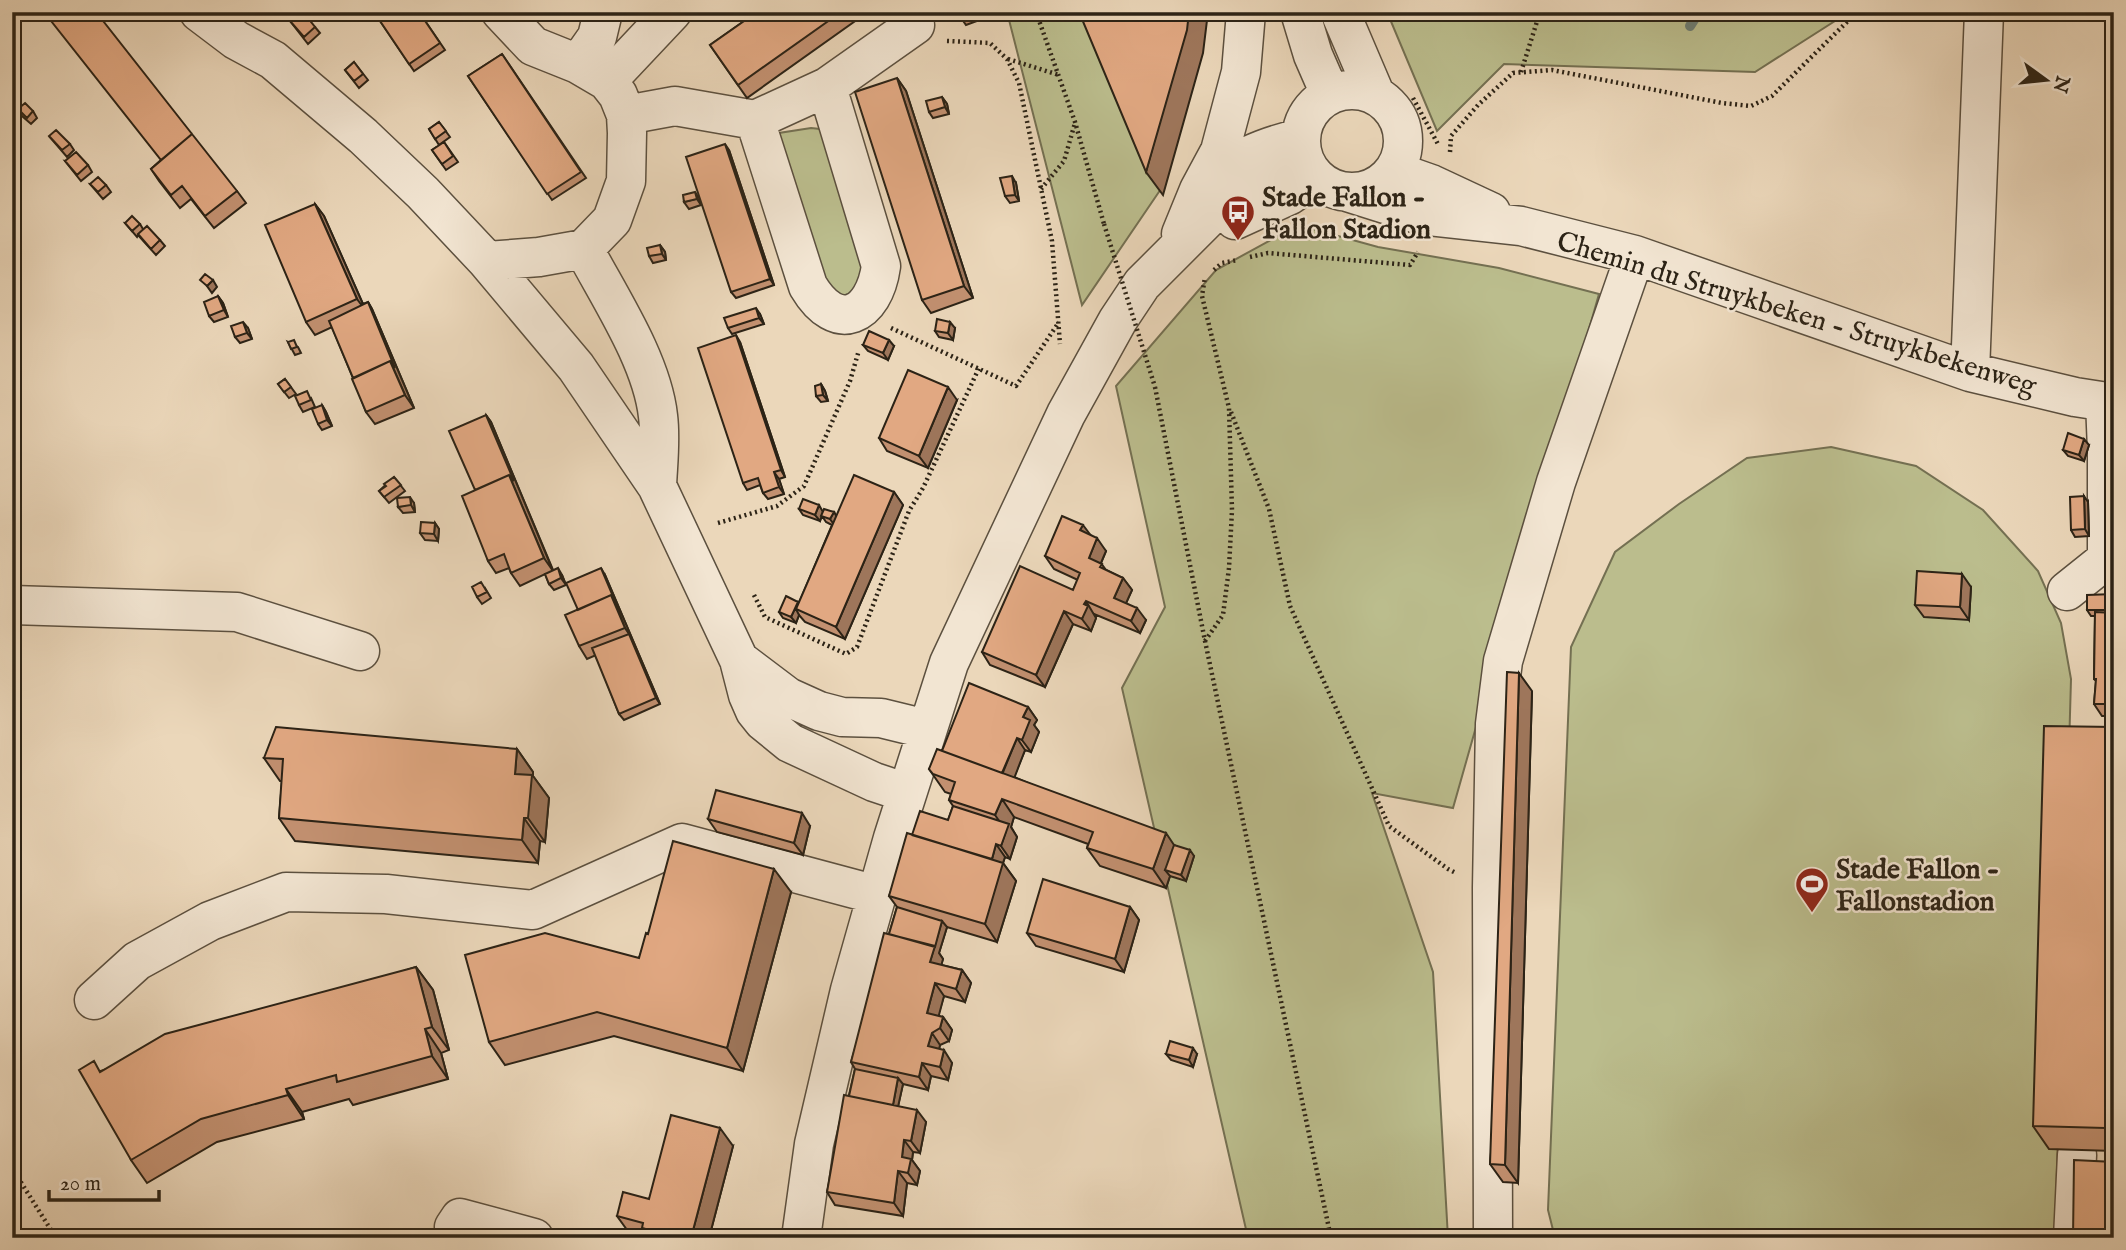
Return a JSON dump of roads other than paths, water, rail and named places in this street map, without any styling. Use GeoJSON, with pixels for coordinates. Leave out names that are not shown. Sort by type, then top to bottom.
{"type":"FeatureCollection","features":[{"type":"Feature","properties":{"kind":"street"},"geometry":{"type":"LineString","coordinates":[[199,12],[236,40],[273,60],[363,136],[424,193],[576,367],[657,486],[739,660],[755,710],[772,730],[790,743],[907,793]]}},
{"type":"Feature","properties":{"kind":"street"},"geometry":{"type":"LineString","coordinates":[[236,12],[273,60]]}},
{"type":"Feature","properties":{"kind":"street"},"geometry":{"type":"LineString","coordinates":[[486,261],[539,257],[584,249],[612,220],[626,181],[626,115],[618,95],[592,72],[533,46],[501,12]]}},
{"type":"Feature","properties":{"kind":"street"},"geometry":{"type":"LineString","coordinates":[[592,72],[603,12]]}},
{"type":"Feature","properties":{"kind":"street"},"geometry":{"type":"LineString","coordinates":[[592,72],[672,12]]}},
{"type":"Feature","properties":{"kind":"street"},"geometry":{"type":"LineString","coordinates":[[802,1238],[814,1144],[829,1074],[877,895],[926,729],[949,663],[1066,414],[1118,320],[1143,284],[1175,249],[1199,190],[1220,151],[1241,72],[1246,12]]}},
{"type":"Feature","properties":{"kind":"street"},"geometry":{"type":"LineString","coordinates":[[1300,12],[1313,55],[1330,94]]}},
{"type":"Feature","properties":{"kind":"street"},"geometry":{"type":"LineString","coordinates":[[1340,12],[1375,94]]}},
{"type":"Feature","properties":{"kind":"street"},"geometry":{"type":"LineString","coordinates":[[1970,372],[1984,12]]}},
{"type":"Feature","properties":{"kind":"street"},"geometry":{"type":"LineString","coordinates":[[626,115],[675,106],[755,120],[827,87],[913,19]]}},
{"type":"Feature","properties":{"kind":"street"},"geometry":{"type":"LineString","coordinates":[[755,120],[808,286],[816,300],[834,313],[868,316],[881,265],[827,87]]}},
{"type":"Feature","properties":{"kind":"street"},"geometry":{"type":"LineString","coordinates":[[1199,190],[1225,168],[1265,147],[1317,166],[1365,191],[1381,184],[1394,171],[1404,151],[1402,128],[1393,108],[1375,94],[1353,89],[1330,94],[1315,105],[1306,120],[1317,166]]}},
{"type":"Feature","properties":{"kind":"street"},"geometry":{"type":"LineString","coordinates":[[1175,249],[1290,195],[1317,166]]}},
{"type":"Feature","properties":{"kind":"street","name":"Chemin du Struykbeken - Struykbekenweg"},"geometry":{"type":"LineString","coordinates":[[1317,166],[1420,215],[1521,226],[1635,255],[1970,372],[2109,403]]}},
{"type":"Feature","properties":{"kind":"street","name":"Chemin du Struykbeken - Struykbekenweg"},"geometry":{"type":"LineString","coordinates":[[1394,171],[1431,184],[1521,226]]}},
{"type":"Feature","properties":{"kind":"street"},"geometry":{"type":"LineString","coordinates":[[584,249],[646,366],[658,415],[657,486]]}},
{"type":"Feature","properties":{"kind":"street"},"geometry":{"type":"LineString","coordinates":[[1493,1238],[1492,888],[1495,724],[1503,661],[1556,482],[1635,255]]}},
{"type":"Feature","properties":{"kind":"street"},"geometry":{"type":"LineString","coordinates":[[2067,592],[2107,559],[2109,403]]}},
{"type":"Feature","properties":{"kind":"street"},"geometry":{"type":"LineString","coordinates":[[12,604],[237,612],[360,651]]}},
{"type":"Feature","properties":{"kind":"street"},"geometry":{"type":"LineString","coordinates":[[739,660],[788,697],[820,711],[842,717],[881,718],[926,729]]}},
{"type":"Feature","properties":{"kind":"street"},"geometry":{"type":"LineString","coordinates":[[94,1000],[137,961],[210,921],[286,892],[386,894],[533,910],[682,843],[877,895]]}},
{"type":"Feature","properties":{"kind":"street"},"geometry":{"type":"LineString","coordinates":[[2073,1238],[2077,1155]]}},
{"type":"Feature","properties":{"kind":"street"},"geometry":{"type":"LineString","coordinates":[[454,1227],[460,1218],[534,1238]]}},
{"type":"Feature","properties":{"kind":"waterway"},"geometry":{"type":"LineString","coordinates":[[1690,26],[1699,12]]}},
{"type":"Feature","properties":{"kind":"place","name":"Stade Fallon - Fallon Stadion"},"geometry":{"type":"Point","coordinates":[1238,242]}},
{"type":"Feature","properties":{"kind":"place","name":"Stade Fallon - Fallonstadion"},"geometry":{"type":"Point","coordinates":[1812,914]}}]}
